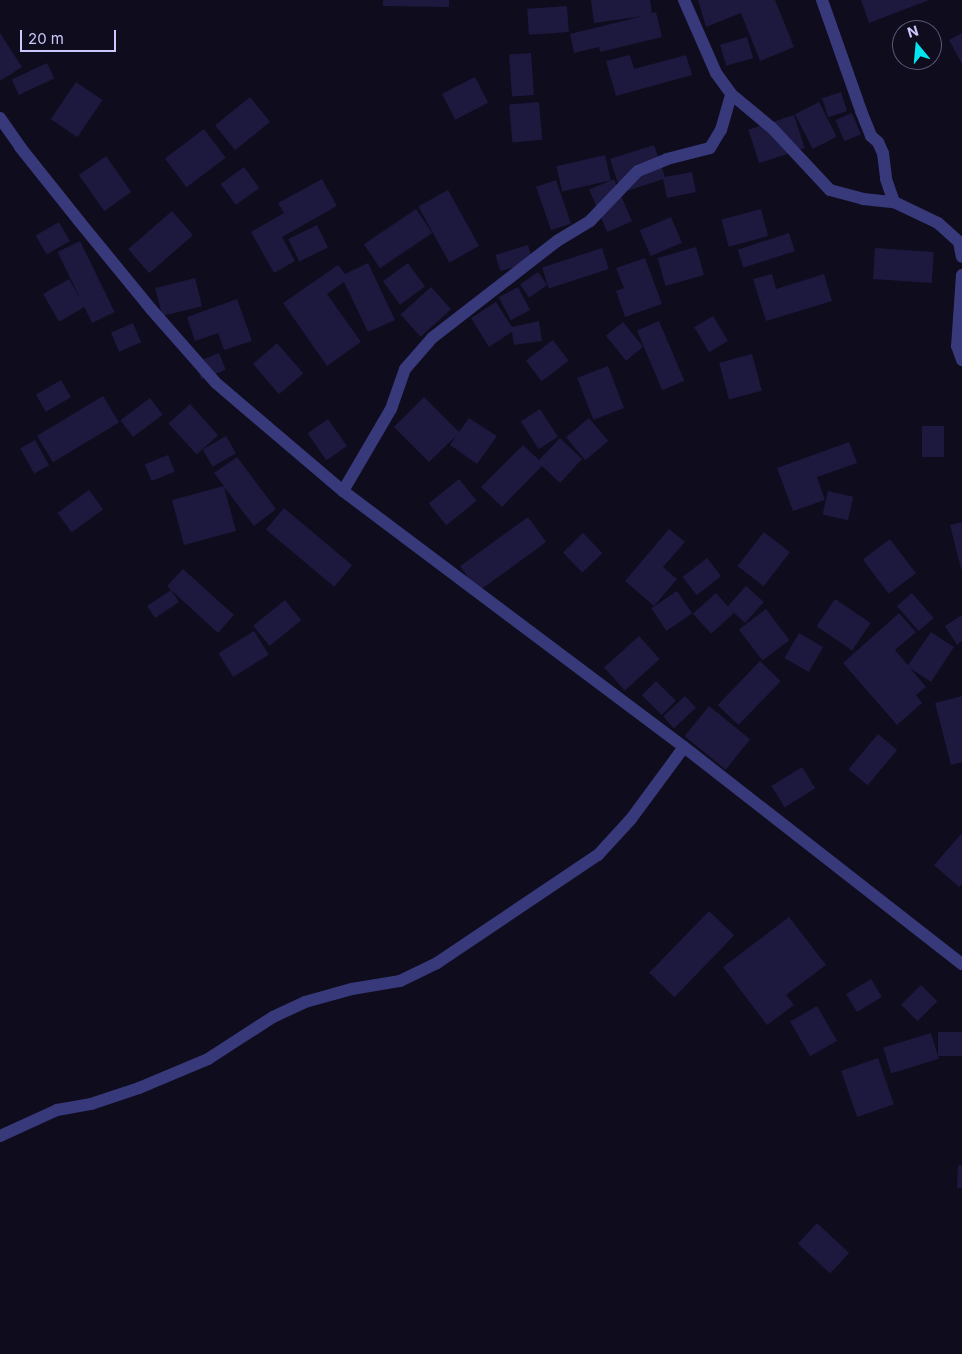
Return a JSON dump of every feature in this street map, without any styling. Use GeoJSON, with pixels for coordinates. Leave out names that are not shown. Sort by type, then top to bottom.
{"type":"FeatureCollection","features":[{"type":"Feature","properties":{"kind":"street"},"geometry":{"type":"LineString","coordinates":[[684,0],[716,73],[731,94],[772,128],[830,190],[863,199],[894,202],[938,223],[959,242],[962,257]]}},
{"type":"Feature","properties":{"kind":"street"},"geometry":{"type":"LineString","coordinates":[[822,0],[860,110],[871,136],[878,142],[884,153],[886,179],[894,202]]}},
{"type":"Feature","properties":{"kind":"street"},"geometry":{"type":"LineString","coordinates":[[343,491],[391,409],[406,369],[432,338],[557,241],[590,221],[638,171],[667,159],[710,148],[721,130],[731,94]]}},
{"type":"Feature","properties":{"kind":"street"},"geometry":{"type":"LineString","coordinates":[[0,118],[20,147],[79,221],[151,309],[216,383],[343,491],[684,747],[962,964]]}},
{"type":"Feature","properties":{"kind":"street"},"geometry":{"type":"LineString","coordinates":[[962,275],[958,346],[962,360]]}},
{"type":"Feature","properties":{"kind":"street"},"geometry":{"type":"LineString","coordinates":[[0,1136],[57,1110],[90,1104],[139,1088],[208,1059],[273,1017],[305,1002],[352,989],[400,981],[437,963],[598,855],[631,819],[684,747]]}},
{"type":"Feature","properties":{"kind":"building"},"geometry":{"type":"Polygon","coordinates":[[[383,0],[449,0],[449,7],[383,6],[383,0]]]}},
{"type":"Feature","properties":{"kind":"building"},"geometry":{"type":"Polygon","coordinates":[[[591,0],[650,0],[652,13],[656,12],[662,37],[600,52],[599,47],[574,53],[570,34],[643,16],[594,23],[591,0]]]}},
{"type":"Feature","properties":{"kind":"building"},"geometry":{"type":"Polygon","coordinates":[[[698,0],[775,0],[794,47],[760,61],[741,13],[706,27],[698,0]]]}},
{"type":"Feature","properties":{"kind":"building"},"geometry":{"type":"Polygon","coordinates":[[[861,0],[929,0],[869,23],[861,0]]]}},
{"type":"Feature","properties":{"kind":"building"},"geometry":{"type":"Polygon","coordinates":[[[567,6],[569,32],[529,35],[527,9],[567,6]]]}},
{"type":"Feature","properties":{"kind":"building"},"geometry":{"type":"Polygon","coordinates":[[[0,33],[22,67],[0,81],[0,33]]]}},
{"type":"Feature","properties":{"kind":"building"},"geometry":{"type":"Polygon","coordinates":[[[962,33],[962,64],[949,40],[962,33]]]}},
{"type":"Feature","properties":{"kind":"building"},"geometry":{"type":"Polygon","coordinates":[[[747,37],[753,58],[726,66],[720,45],[747,37]]]}},
{"type":"Feature","properties":{"kind":"building"},"geometry":{"type":"Polygon","coordinates":[[[531,53],[534,95],[512,96],[509,55],[531,53]]]}},
{"type":"Feature","properties":{"kind":"building"},"geometry":{"type":"Polygon","coordinates":[[[630,55],[634,69],[686,55],[692,75],[616,96],[606,61],[630,55]]]}},
{"type":"Feature","properties":{"kind":"building"},"geometry":{"type":"Polygon","coordinates":[[[47,63],[54,78],[19,95],[12,79],[47,63]]]}},
{"type":"Feature","properties":{"kind":"building"},"geometry":{"type":"Polygon","coordinates":[[[475,77],[488,103],[455,120],[442,94],[475,77]]]}},
{"type":"Feature","properties":{"kind":"building"},"geometry":{"type":"Polygon","coordinates":[[[76,82],[103,100],[77,137],[51,119],[76,82]]]}},
{"type":"Feature","properties":{"kind":"building"},"geometry":{"type":"Polygon","coordinates":[[[841,92],[847,111],[828,117],[822,98],[841,92]]]}},
{"type":"Feature","properties":{"kind":"building"},"geometry":{"type":"Polygon","coordinates":[[[250,97],[270,122],[235,150],[215,125],[250,97]]]}},
{"type":"Feature","properties":{"kind":"building"},"geometry":{"type":"Polygon","coordinates":[[[539,102],[542,140],[512,142],[509,105],[539,102]]]}},
{"type":"Feature","properties":{"kind":"building"},"geometry":{"type":"Polygon","coordinates":[[[819,102],[837,137],[813,149],[795,114],[819,102]]]}},
{"type":"Feature","properties":{"kind":"building"},"geometry":{"type":"Polygon","coordinates":[[[852,113],[861,134],[844,141],[835,120],[852,113]]]}},
{"type":"Feature","properties":{"kind":"building"},"geometry":{"type":"Polygon","coordinates":[[[794,115],[805,148],[759,163],[748,130],[794,115]]]}},
{"type":"Feature","properties":{"kind":"building"},"geometry":{"type":"Polygon","coordinates":[[[204,129],[226,158],[187,187],[165,158],[204,129]]]}},
{"type":"Feature","properties":{"kind":"building"},"geometry":{"type":"Polygon","coordinates":[[[654,145],[665,177],[692,172],[696,192],[667,198],[663,179],[621,193],[610,159],[654,145]]]}},
{"type":"Feature","properties":{"kind":"building"},"geometry":{"type":"Polygon","coordinates":[[[605,155],[611,180],[562,192],[556,166],[605,155]]]}},
{"type":"Feature","properties":{"kind":"building"},"geometry":{"type":"Polygon","coordinates":[[[106,156],[131,192],[104,211],[79,175],[106,156]]]}},
{"type":"Feature","properties":{"kind":"building"},"geometry":{"type":"Polygon","coordinates":[[[244,167],[259,188],[236,205],[221,184],[244,167]]]}},
{"type":"Feature","properties":{"kind":"building"},"geometry":{"type":"Polygon","coordinates":[[[322,179],[337,206],[282,237],[295,261],[274,273],[251,232],[284,213],[278,203],[322,179]]]}},
{"type":"Feature","properties":{"kind":"building"},"geometry":{"type":"Polygon","coordinates":[[[614,179],[632,221],[607,232],[589,190],[614,179]]]}},
{"type":"Feature","properties":{"kind":"building"},"geometry":{"type":"Polygon","coordinates":[[[556,180],[571,223],[551,230],[536,187],[556,180]]]}},
{"type":"Feature","properties":{"kind":"building"},"geometry":{"type":"Polygon","coordinates":[[[448,190],[479,246],[449,262],[418,206],[448,190]]]}},
{"type":"Feature","properties":{"kind":"building"},"geometry":{"type":"Polygon","coordinates":[[[416,209],[432,233],[380,268],[364,244],[416,209]]]}},
{"type":"Feature","properties":{"kind":"building"},"geometry":{"type":"Polygon","coordinates":[[[761,209],[768,236],[729,247],[721,220],[761,209]]]}},
{"type":"Feature","properties":{"kind":"building"},"geometry":{"type":"Polygon","coordinates":[[[172,211],[193,235],[149,273],[128,249],[172,211]]]}},
{"type":"Feature","properties":{"kind":"building"},"geometry":{"type":"Polygon","coordinates":[[[671,217],[682,243],[651,256],[640,230],[671,217]]]}},
{"type":"Feature","properties":{"kind":"building"},"geometry":{"type":"Polygon","coordinates":[[[59,222],[70,241],[47,255],[36,236],[59,222]]]}},
{"type":"Feature","properties":{"kind":"building"},"geometry":{"type":"Polygon","coordinates":[[[317,225],[328,247],[299,261],[288,239],[317,225]]]}},
{"type":"Feature","properties":{"kind":"building"},"geometry":{"type":"Polygon","coordinates":[[[789,233],[795,251],[744,268],[738,250],[789,233]]]}},
{"type":"Feature","properties":{"kind":"building"},"geometry":{"type":"Polygon","coordinates":[[[80,241],[115,312],[92,323],[58,252],[80,241]]]}},
{"type":"Feature","properties":{"kind":"building"},"geometry":{"type":"Polygon","coordinates":[[[528,245],[533,261],[500,271],[495,255],[528,245]]]}},
{"type":"Feature","properties":{"kind":"building"},"geometry":{"type":"Polygon","coordinates":[[[696,247],[704,275],[666,286],[658,258],[696,247]]]}},
{"type":"Feature","properties":{"kind":"building"},"geometry":{"type":"Polygon","coordinates":[[[602,248],[609,269],[549,288],[542,267],[602,248]]]}},
{"type":"Feature","properties":{"kind":"building"},"geometry":{"type":"Polygon","coordinates":[[[875,248],[934,252],[932,283],[873,279],[875,248]]]}},
{"type":"Feature","properties":{"kind":"building"},"geometry":{"type":"Polygon","coordinates":[[[645,258],[662,304],[625,317],[616,291],[624,288],[616,268],[645,258]]]}},
{"type":"Feature","properties":{"kind":"building"},"geometry":{"type":"Polygon","coordinates":[[[368,263],[395,320],[368,332],[344,282],[327,294],[361,342],[327,366],[283,303],[338,265],[345,274],[368,263]]]}},
{"type":"Feature","properties":{"kind":"building"},"geometry":{"type":"Polygon","coordinates":[[[408,263],[425,286],[400,305],[383,281],[408,263]]]}},
{"type":"Feature","properties":{"kind":"building"},"geometry":{"type":"Polygon","coordinates":[[[538,272],[547,285],[529,298],[520,285],[538,272]]]}},
{"type":"Feature","properties":{"kind":"building"},"geometry":{"type":"Polygon","coordinates":[[[772,274],[776,289],[824,274],[832,301],[766,321],[753,279],[772,274]]]}},
{"type":"Feature","properties":{"kind":"building"},"geometry":{"type":"Polygon","coordinates":[[[195,278],[202,306],[162,316],[155,288],[195,278]]]}},
{"type":"Feature","properties":{"kind":"building"},"geometry":{"type":"Polygon","coordinates":[[[69,279],[85,307],[59,322],[43,294],[69,279]]]}},
{"type":"Feature","properties":{"kind":"building"},"geometry":{"type":"Polygon","coordinates":[[[431,287],[451,309],[421,337],[401,314],[431,287]]]}},
{"type":"Feature","properties":{"kind":"building"},"geometry":{"type":"Polygon","coordinates":[[[518,287],[530,310],[511,320],[499,297],[518,287]]]}},
{"type":"Feature","properties":{"kind":"building"},"geometry":{"type":"Polygon","coordinates":[[[237,299],[252,341],[224,350],[218,333],[195,341],[187,317],[237,299]]]}},
{"type":"Feature","properties":{"kind":"building"},"geometry":{"type":"Polygon","coordinates":[[[496,302],[512,327],[539,321],[542,341],[514,345],[512,332],[489,347],[471,318],[496,302]]]}},
{"type":"Feature","properties":{"kind":"building"},"geometry":{"type":"Polygon","coordinates":[[[713,316],[728,341],[709,352],[694,327],[713,316]]]}},
{"type":"Feature","properties":{"kind":"building"},"geometry":{"type":"Polygon","coordinates":[[[659,321],[684,381],[662,390],[637,330],[659,321]]]}},
{"type":"Feature","properties":{"kind":"building"},"geometry":{"type":"Polygon","coordinates":[[[623,322],[643,347],[626,361],[606,336],[623,322]]]}},
{"type":"Feature","properties":{"kind":"building"},"geometry":{"type":"Polygon","coordinates":[[[133,323],[141,342],[119,352],[111,332],[133,323]]]}},
{"type":"Feature","properties":{"kind":"building"},"geometry":{"type":"Polygon","coordinates":[[[553,340],[569,361],[541,381],[526,360],[553,340]]]}},
{"type":"Feature","properties":{"kind":"building"},"geometry":{"type":"Polygon","coordinates":[[[277,343],[303,373],[279,394],[253,364],[277,343]]]}},
{"type":"Feature","properties":{"kind":"building"},"geometry":{"type":"Polygon","coordinates":[[[219,353],[226,370],[202,379],[195,363],[219,353]]]}},
{"type":"Feature","properties":{"kind":"building"},"geometry":{"type":"Polygon","coordinates":[[[752,354],[762,391],[729,400],[719,363],[752,354]]]}},
{"type":"Feature","properties":{"kind":"building"},"geometry":{"type":"Polygon","coordinates":[[[608,366],[624,408],[593,420],[577,378],[608,366]]]}},
{"type":"Feature","properties":{"kind":"building"},"geometry":{"type":"Polygon","coordinates":[[[61,380],[71,397],[46,412],[36,394],[61,380]]]}},
{"type":"Feature","properties":{"kind":"building"},"geometry":{"type":"Polygon","coordinates":[[[103,396],[119,423],[53,462],[37,436],[103,396]]]}},
{"type":"Feature","properties":{"kind":"building"},"geometry":{"type":"Polygon","coordinates":[[[424,397],[459,432],[469,418],[497,436],[477,464],[450,445],[456,436],[429,462],[394,427],[424,397]]]}},
{"type":"Feature","properties":{"kind":"building"},"geometry":{"type":"Polygon","coordinates":[[[150,398],[163,415],[133,437],[120,420],[150,398]]]}},
{"type":"Feature","properties":{"kind":"building"},"geometry":{"type":"Polygon","coordinates":[[[190,404],[218,435],[197,455],[168,423],[190,404]]]}},
{"type":"Feature","properties":{"kind":"building"},"geometry":{"type":"Polygon","coordinates":[[[540,409],[558,437],[539,449],[521,422],[540,409]]]}},
{"type":"Feature","properties":{"kind":"building"},"geometry":{"type":"Polygon","coordinates":[[[589,418],[608,441],[585,460],[566,437],[589,418]]]}},
{"type":"Feature","properties":{"kind":"building"},"geometry":{"type":"Polygon","coordinates":[[[328,419],[347,446],[326,460],[308,433],[328,419]]]}},
{"type":"Feature","properties":{"kind":"building"},"geometry":{"type":"Polygon","coordinates":[[[922,426],[944,426],[944,457],[922,457],[922,426]]]}},
{"type":"Feature","properties":{"kind":"building"},"geometry":{"type":"Polygon","coordinates":[[[226,436],[236,453],[213,467],[203,450],[226,436]]]}},
{"type":"Feature","properties":{"kind":"building"},"geometry":{"type":"Polygon","coordinates":[[[560,438],[582,459],[560,483],[542,466],[502,507],[481,487],[523,445],[539,460],[560,438]]]}},
{"type":"Feature","properties":{"kind":"building"},"geometry":{"type":"Polygon","coordinates":[[[35,440],[49,465],[34,474],[20,448],[35,440]]]}},
{"type":"Feature","properties":{"kind":"building"},"geometry":{"type":"Polygon","coordinates":[[[849,442],[857,463],[817,477],[825,500],[793,511],[777,468],[849,442]]]}},
{"type":"Feature","properties":{"kind":"building"},"geometry":{"type":"Polygon","coordinates":[[[168,455],[175,472],[152,481],[145,464],[168,455]]]}},
{"type":"Feature","properties":{"kind":"building"},"geometry":{"type":"Polygon","coordinates":[[[237,457],[276,509],[254,526],[224,487],[236,531],[184,545],[172,500],[224,486],[214,473],[237,457]]]}},
{"type":"Feature","properties":{"kind":"building"},"geometry":{"type":"Polygon","coordinates":[[[459,479],[477,501],[446,525],[429,504],[459,479]]]}},
{"type":"Feature","properties":{"kind":"building"},"geometry":{"type":"Polygon","coordinates":[[[89,490],[103,509],[72,532],[57,513],[89,490]]]}},
{"type":"Feature","properties":{"kind":"building"},"geometry":{"type":"Polygon","coordinates":[[[828,491],[853,497],[848,520],[823,514],[828,491]]]}},
{"type":"Feature","properties":{"kind":"building"},"geometry":{"type":"Polygon","coordinates":[[[284,508],[352,565],[334,587],[266,529],[284,508]]]}},
{"type":"Feature","properties":{"kind":"building"},"geometry":{"type":"Polygon","coordinates":[[[528,517],[546,542],[478,591],[460,566],[528,517]]]}},
{"type":"Feature","properties":{"kind":"building"},"geometry":{"type":"Polygon","coordinates":[[[962,522],[962,569],[961,569],[950,525],[962,522]]]}},
{"type":"Feature","properties":{"kind":"building"},"geometry":{"type":"Polygon","coordinates":[[[669,529],[685,542],[663,567],[677,579],[654,606],[625,581],[669,529]]]}},
{"type":"Feature","properties":{"kind":"building"},"geometry":{"type":"Polygon","coordinates":[[[764,532],[790,552],[764,586],[738,566],[764,532]]]}},
{"type":"Feature","properties":{"kind":"building"},"geometry":{"type":"Polygon","coordinates":[[[583,533],[602,553],[582,573],[563,552],[583,533]]]}},
{"type":"Feature","properties":{"kind":"building"},"geometry":{"type":"Polygon","coordinates":[[[890,539],[916,573],[889,594],[863,559],[890,539]]]}},
{"type":"Feature","properties":{"kind":"building"},"geometry":{"type":"Polygon","coordinates":[[[707,558],[721,576],[697,595],[683,577],[707,558]]]}},
{"type":"Feature","properties":{"kind":"building"},"geometry":{"type":"Polygon","coordinates":[[[183,569],[234,615],[218,633],[167,586],[183,569]]]}},
{"type":"Feature","properties":{"kind":"building"},"geometry":{"type":"Polygon","coordinates":[[[746,586],[764,602],[745,623],[727,607],[746,586]]]}},
{"type":"Feature","properties":{"kind":"building"},"geometry":{"type":"Polygon","coordinates":[[[171,590],[179,602],[155,618],[147,606],[171,590]]]}},
{"type":"Feature","properties":{"kind":"building"},"geometry":{"type":"Polygon","coordinates":[[[677,591],[692,613],[666,631],[651,608],[677,591]]]}},
{"type":"Feature","properties":{"kind":"building"},"geometry":{"type":"Polygon","coordinates":[[[716,593],[734,613],[711,634],[693,614],[716,593]]]}},
{"type":"Feature","properties":{"kind":"building"},"geometry":{"type":"Polygon","coordinates":[[[912,593],[934,618],[919,631],[897,606],[912,593]]]}},
{"type":"Feature","properties":{"kind":"building"},"geometry":{"type":"Polygon","coordinates":[[[835,599],[871,623],[852,650],[817,626],[835,599]]]}},
{"type":"Feature","properties":{"kind":"building"},"geometry":{"type":"Polygon","coordinates":[[[285,600],[301,620],[269,646],[253,626],[285,600]]]}},
{"type":"Feature","properties":{"kind":"building"},"geometry":{"type":"Polygon","coordinates":[[[766,609],[789,640],[762,661],[739,629],[766,609]]]}},
{"type":"Feature","properties":{"kind":"building"},"geometry":{"type":"Polygon","coordinates":[[[899,613],[916,632],[895,650],[908,665],[931,632],[954,647],[931,682],[910,668],[926,687],[916,695],[922,703],[897,725],[843,663],[899,613]]]}},
{"type":"Feature","properties":{"kind":"building"},"geometry":{"type":"Polygon","coordinates":[[[962,615],[962,641],[957,645],[945,626],[962,615]]]}},
{"type":"Feature","properties":{"kind":"building"},"geometry":{"type":"Polygon","coordinates":[[[254,631],[269,655],[233,677],[218,653],[254,631]]]}},
{"type":"Feature","properties":{"kind":"building"},"geometry":{"type":"Polygon","coordinates":[[[799,633],[823,647],[809,672],[784,658],[799,633]]]}},
{"type":"Feature","properties":{"kind":"building"},"geometry":{"type":"Polygon","coordinates":[[[639,636],[660,659],[625,690],[604,667],[639,636]]]}},
{"type":"Feature","properties":{"kind":"building"},"geometry":{"type":"Polygon","coordinates":[[[760,661],[781,681],[738,725],[718,705],[760,661]]]}},
{"type":"Feature","properties":{"kind":"building"},"geometry":{"type":"Polygon","coordinates":[[[656,681],[676,701],[662,715],[642,695],[656,681]]]}},
{"type":"Feature","properties":{"kind":"building"},"geometry":{"type":"Polygon","coordinates":[[[685,696],[696,708],[674,728],[663,716],[685,696]]]}},
{"type":"Feature","properties":{"kind":"building"},"geometry":{"type":"Polygon","coordinates":[[[962,696],[962,762],[951,765],[935,703],[962,696]]]}},
{"type":"Feature","properties":{"kind":"building"},"geometry":{"type":"Polygon","coordinates":[[[709,706],[750,739],[726,770],[684,736],[709,706]]]}},
{"type":"Feature","properties":{"kind":"building"},"geometry":{"type":"Polygon","coordinates":[[[878,734],[897,750],[868,785],[848,769],[878,734]]]}},
{"type":"Feature","properties":{"kind":"building"},"geometry":{"type":"Polygon","coordinates":[[[802,767],[815,788],[785,807],[771,786],[802,767]]]}},
{"type":"Feature","properties":{"kind":"building"},"geometry":{"type":"Polygon","coordinates":[[[962,833],[962,884],[959,887],[934,865],[962,833]]]}},
{"type":"Feature","properties":{"kind":"building"},"geometry":{"type":"Polygon","coordinates":[[[709,911],[734,935],[674,997],[649,973],[709,911]]]}},
{"type":"Feature","properties":{"kind":"building"},"geometry":{"type":"Polygon","coordinates":[[[789,917],[826,965],[786,995],[794,1005],[767,1025],[723,967],[789,917]]]}},
{"type":"Feature","properties":{"kind":"building"},"geometry":{"type":"Polygon","coordinates":[[[871,979],[882,997],[857,1012],[846,994],[871,979]]]}},
{"type":"Feature","properties":{"kind":"building"},"geometry":{"type":"Polygon","coordinates":[[[921,985],[937,1001],[917,1021],[901,1005],[921,985]]]}},
{"type":"Feature","properties":{"kind":"building"},"geometry":{"type":"Polygon","coordinates":[[[817,1006],[837,1041],[810,1056],[790,1022],[817,1006]]]}},
{"type":"Feature","properties":{"kind":"building"},"geometry":{"type":"Polygon","coordinates":[[[938,1032],[962,1032],[962,1056],[938,1056],[938,1032]]]}},
{"type":"Feature","properties":{"kind":"building"},"geometry":{"type":"Polygon","coordinates":[[[931,1033],[939,1059],[891,1073],[883,1048],[931,1033]]]}},
{"type":"Feature","properties":{"kind":"building"},"geometry":{"type":"Polygon","coordinates":[[[878,1058],[894,1104],[857,1117],[841,1071],[878,1058]]]}},
{"type":"Feature","properties":{"kind":"building"},"geometry":{"type":"Polygon","coordinates":[[[958,1165],[962,1166],[962,1188],[957,1188],[958,1165]]]}},
{"type":"Feature","properties":{"kind":"building"},"geometry":{"type":"Polygon","coordinates":[[[817,1223],[849,1253],[830,1273],[798,1243],[817,1223]]]}}]}
